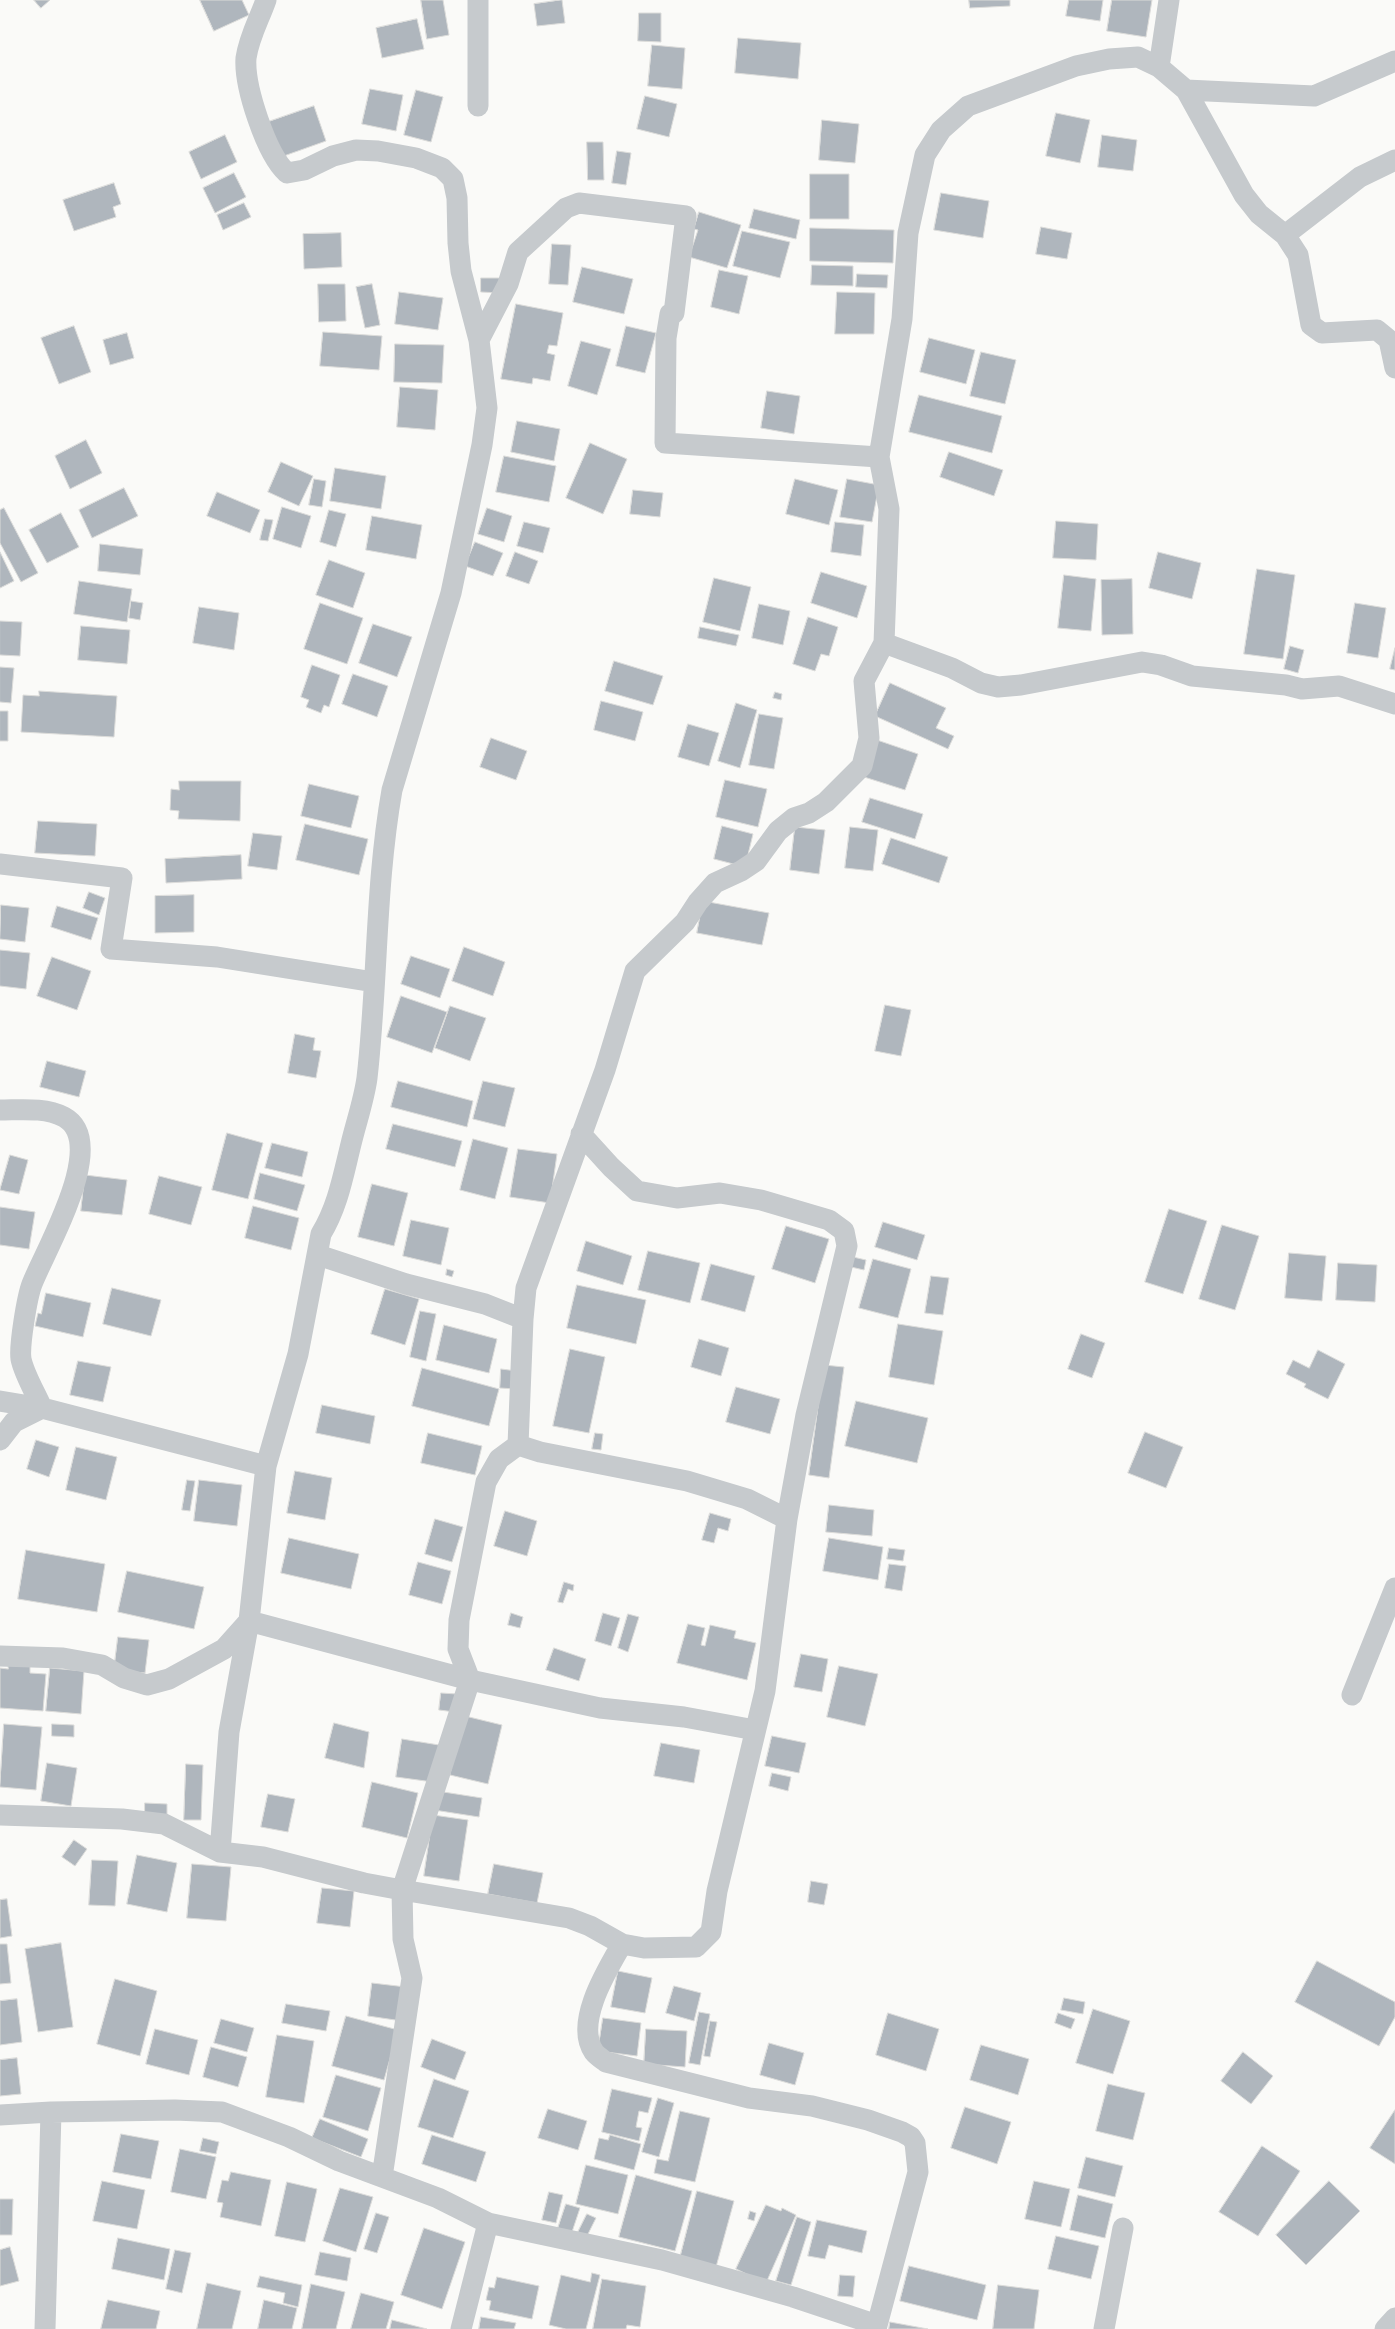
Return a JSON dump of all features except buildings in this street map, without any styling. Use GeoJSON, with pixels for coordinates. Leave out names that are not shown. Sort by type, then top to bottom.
{"type":"FeatureCollection","features":[{"type":"Feature","properties":{"kind":"street"},"geometry":{"type":"LineString","coordinates":[[220,1852],[229,1732],[249,1621],[266,1466],[298,1354],[321,1234],[330,1218],[340,1191],[366,1079],[383,849],[392,790],[451,593],[482,445],[487,408],[479,340],[461,271],[457,198],[453,179],[442,168],[416,158],[378,151],[356,150],[333,156],[304,170],[287,173],[271,153],[247,83],[246,60],[250,37],[266,0]]}},
{"type":"Feature","properties":{"kind":"street"},"geometry":{"type":"LineString","coordinates":[[478,0],[478,106]]}},
{"type":"Feature","properties":{"kind":"street"},"geometry":{"type":"LineString","coordinates":[[1159,67],[1168,0]]}},
{"type":"Feature","properties":{"kind":"street"},"geometry":{"type":"LineString","coordinates":[[382,2177],[412,1978],[403,1939],[402,1890],[470,1680],[458,1649],[459,1620],[486,1482],[499,1459],[518,1444],[523,1319],[526,1288],[532,1270],[605,1070],[636,972],[685,922],[698,902],[715,883],[741,871],[756,861],[778,830],[794,818],[808,814],[826,802],[862,766],[869,738],[864,681],[884,643],[889,509],[878,457],[902,319],[908,233],[925,154],[941,130],[968,106],[1076,66],[1109,59],[1138,57],[1159,67],[1186,90],[1244,195],[1259,214],[1285,235],[1298,255],[1311,325],[1322,333],[1376,330],[1389,340],[1395,368]]}},
{"type":"Feature","properties":{"kind":"street"},"geometry":{"type":"LineString","coordinates":[[1186,90],[1314,96],[1395,61]]}},
{"type":"Feature","properties":{"kind":"street"},"geometry":{"type":"LineString","coordinates":[[1285,235],[1360,177],[1395,160]]}},
{"type":"Feature","properties":{"kind":"street"},"geometry":{"type":"LineString","coordinates":[[479,340],[508,284],[518,252],[566,208],[579,203],[686,216],[674,313],[670,314],[666,338],[665,443],[878,457]]}},
{"type":"Feature","properties":{"kind":"street"},"geometry":{"type":"LineString","coordinates":[[884,643],[952,668],[981,683],[998,687],[1021,685],[1142,662],[1161,665],[1192,676],[1286,685],[1302,689],[1339,686],[1395,704]]}},
{"type":"Feature","properties":{"kind":"street"},"geometry":{"type":"LineString","coordinates":[[0,864],[122,878],[111,949],[217,957],[374,982]]}},
{"type":"Feature","properties":{"kind":"street"},"geometry":{"type":"LineString","coordinates":[[0,1110],[42,1111],[64,1117],[75,1127],[80,1138],[81,1156],[77,1177],[62,1217],[31,1286],[22,1339],[21,1359],[42,1408]]}},
{"type":"Feature","properties":{"kind":"street"},"geometry":{"type":"LineString","coordinates":[[0,1815],[122,1819],[164,1824],[220,1852],[263,1857],[364,1883],[569,1918],[590,1926],[622,1944],[644,1948],[696,1947],[711,1932],[718,1891],[765,1691],[787,1519],[806,1416],[847,1246],[844,1231],[829,1220],[761,1200],[720,1193],[677,1198],[637,1191],[611,1167],[581,1134]]}},
{"type":"Feature","properties":{"kind":"street"},"geometry":{"type":"LineString","coordinates":[[318,1255],[413,1286],[485,1304],[523,1319]]}},
{"type":"Feature","properties":{"kind":"street"},"geometry":{"type":"LineString","coordinates":[[0,1401],[42,1408],[266,1466]]}},
{"type":"Feature","properties":{"kind":"street"},"geometry":{"type":"LineString","coordinates":[[0,1440],[14,1422],[42,1408]]}},
{"type":"Feature","properties":{"kind":"street"},"geometry":{"type":"LineString","coordinates":[[518,1444],[540,1452],[687,1481],[747,1499],[787,1519]]}},
{"type":"Feature","properties":{"kind":"street"},"geometry":{"type":"LineString","coordinates":[[1352,1695],[1395,1588]]}},
{"type":"Feature","properties":{"kind":"street"},"geometry":{"type":"LineString","coordinates":[[249,1621],[470,1680],[600,1708],[684,1717],[755,1730]]}},
{"type":"Feature","properties":{"kind":"street"},"geometry":{"type":"LineString","coordinates":[[0,1656],[63,1658],[102,1665],[124,1678],[147,1685],[168,1679],[224,1649],[249,1621]]}},
{"type":"Feature","properties":{"kind":"street"},"geometry":{"type":"LineString","coordinates":[[0,2115],[50,2112],[175,2110],[222,2112],[288,2137],[339,2161],[438,2198],[488,2223],[662,2260],[793,2297],[877,2327],[918,2172],[917,2152],[913,2140],[902,2132],[868,2120],[812,2106],[749,2098],[606,2062],[595,2053],[590,2043],[589,2018],[592,2003],[622,1944]]}},
{"type":"Feature","properties":{"kind":"street"},"geometry":{"type":"LineString","coordinates":[[45,2329],[50,2112]]}},
{"type":"Feature","properties":{"kind":"street"},"geometry":{"type":"LineString","coordinates":[[461,2329],[488,2223]]}},
{"type":"Feature","properties":{"kind":"street"},"geometry":{"type":"LineString","coordinates":[[1104,2329],[1123,2228]]}},
{"type":"Feature","properties":{"kind":"street"},"geometry":{"type":"LineString","coordinates":[[1385,2329],[1395,2318]]}}]}
